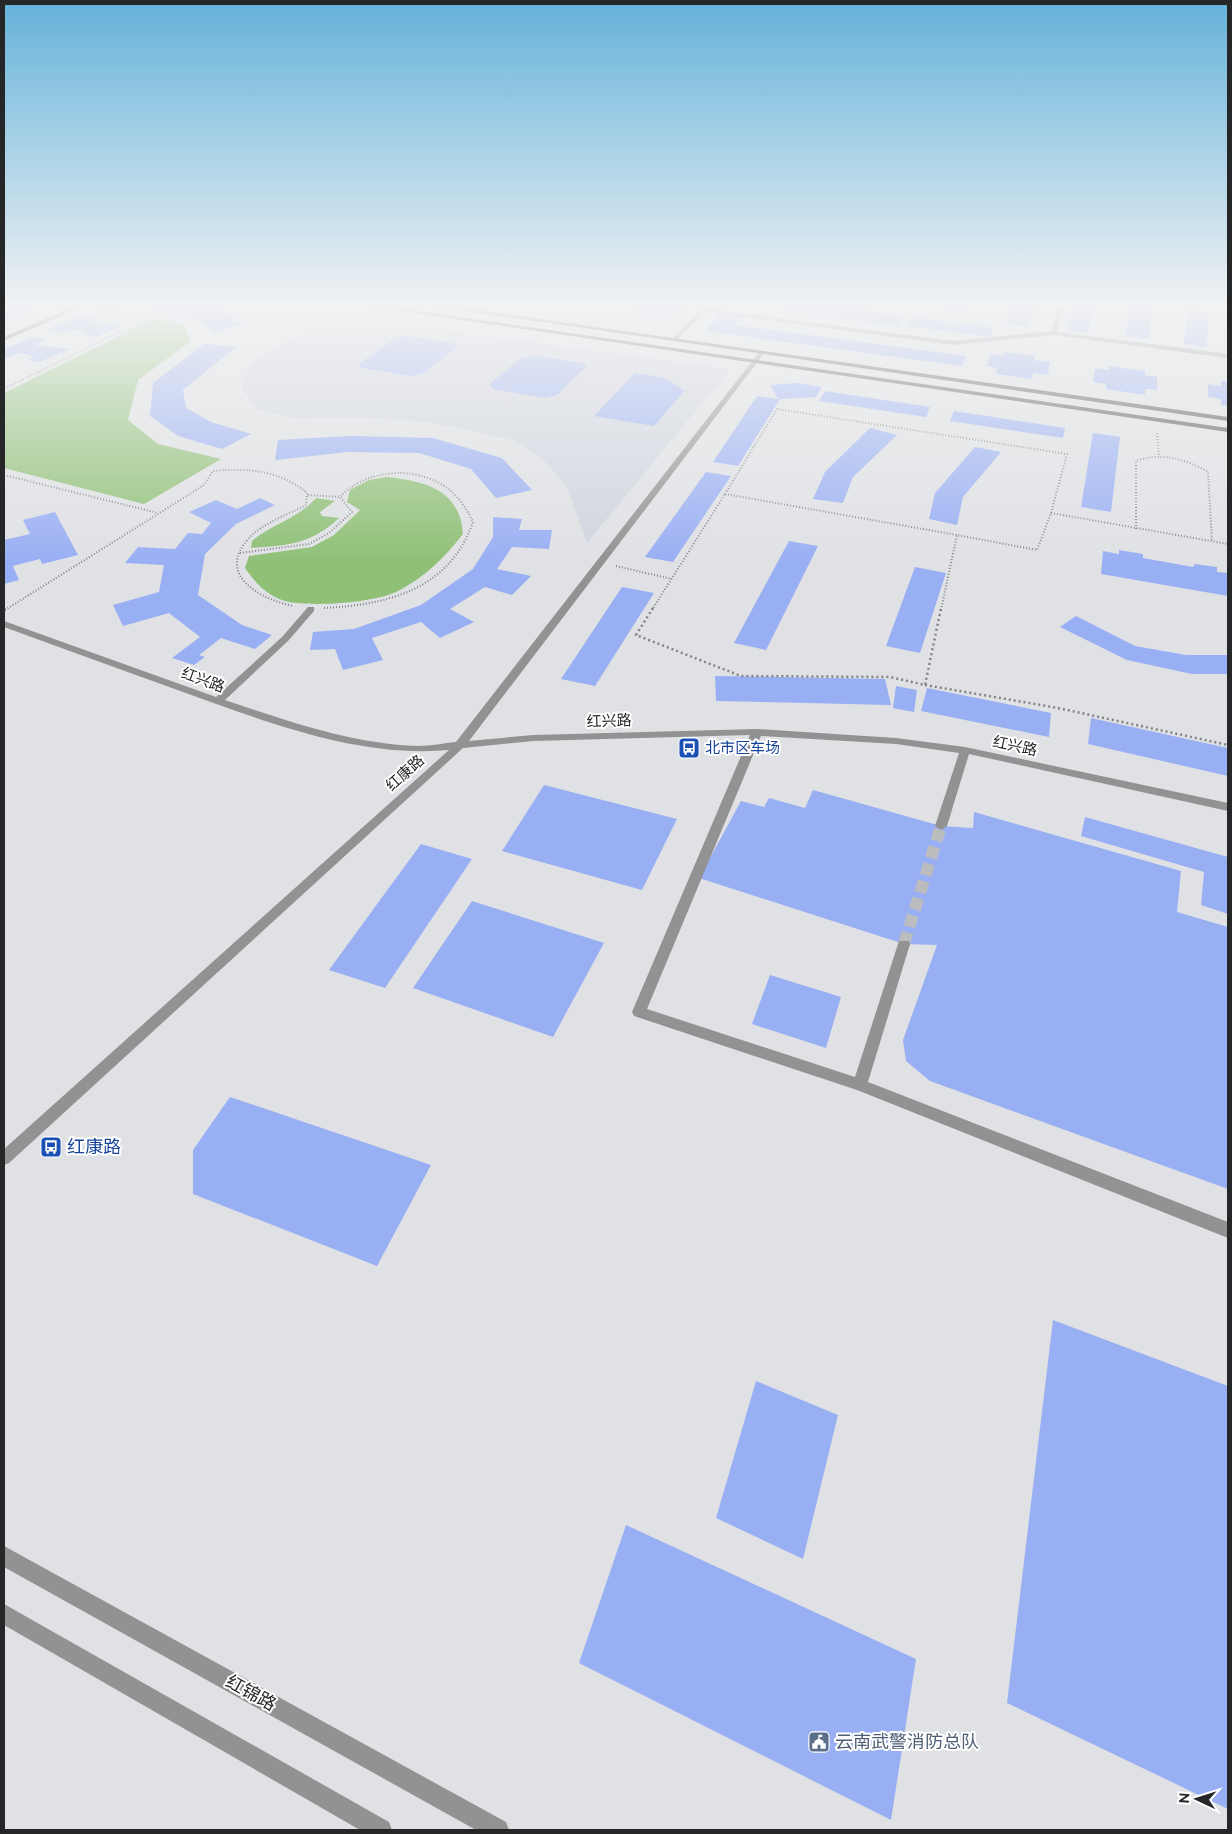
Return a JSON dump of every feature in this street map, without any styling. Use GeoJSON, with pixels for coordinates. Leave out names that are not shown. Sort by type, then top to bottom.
{"type":"FeatureCollection","features":[{"type":"Feature","properties":{"kind":"main road"},"geometry":{"type":"LineString","coordinates":[[963,392],[1228,430]]}},
{"type":"Feature","properties":{"kind":"main road"},"geometry":{"type":"LineString","coordinates":[[1037,392],[1228,419]]}},
{"type":"Feature","properties":{"kind":"street","name":"红康路"},"geometry":{"type":"LineString","coordinates":[[4,1158],[459,746],[733,392]]}},
{"type":"Feature","properties":{"kind":"street"},"geometry":{"type":"LineString","coordinates":[[218,701],[285,639],[311,609]]}},
{"type":"Feature","properties":{"kind":"street","name":"红兴路"},"geometry":{"type":"LineString","coordinates":[[4,624],[298,728],[377,746],[419,749],[533,738],[758,732],[896,741],[964,750],[1228,808]]}},
{"type":"Feature","properties":{"kind":"street"},"geometry":{"type":"LineString","coordinates":[[758,732],[639,1012],[860,1085],[1228,1230]]}},
{"type":"Feature","properties":{"kind":"street"},"geometry":{"type":"LineString","coordinates":[[941,826],[964,750]]}},
{"type":"Feature","properties":{"kind":"street"},"geometry":{"type":"LineString","coordinates":[[860,1085],[904,944]]}},
{"type":"Feature","properties":{"kind":"street","name":"红锦路"},"geometry":{"type":"LineString","coordinates":[[4,1556],[498,1830]]}},
{"type":"Feature","properties":{"kind":"street"},"geometry":{"type":"LineString","coordinates":[[4,1614],[381,1830]]}},
{"type":"Feature","properties":{"kind":"path"},"geometry":{"type":"LineString","coordinates":[[724,494],[1037,550],[1051,513],[1067,454],[777,409],[636,635],[741,676],[890,677],[925,686],[1058,708],[1228,744]]}},
{"type":"Feature","properties":{"kind":"path"},"geometry":{"type":"LineString","coordinates":[[1156,420],[1159,457]]}},
{"type":"Feature","properties":{"kind":"path"},"geometry":{"type":"LineString","coordinates":[[1136,529],[1136,461],[1144,457],[1159,457],[1196,465],[1208,472],[1212,542]]}},
{"type":"Feature","properties":{"kind":"path"},"geometry":{"type":"LineString","coordinates":[[4,610],[204,485],[213,471],[230,469],[273,476],[298,483],[308,493],[306,505],[270,523],[249,538],[240,553],[237,566],[244,585],[261,597],[285,605],[311,609],[374,603],[404,595],[435,575],[456,557],[469,538],[473,522],[457,496],[441,484],[422,477],[378,475],[360,480],[344,490],[340,497]]}},
{"type":"Feature","properties":{"kind":"path"},"geometry":{"type":"LineString","coordinates":[[4,475],[159,513]]}},
{"type":"Feature","properties":{"kind":"path"},"geometry":{"type":"LineString","coordinates":[[240,553],[309,544],[329,533],[352,512],[340,497],[307,496]]}},
{"type":"Feature","properties":{"kind":"path"},"geometry":{"type":"LineString","coordinates":[[1051,513],[1228,544]]}},
{"type":"Feature","properties":{"kind":"path"},"geometry":{"type":"LineString","coordinates":[[925,686],[957,535]]}},
{"type":"Feature","properties":{"kind":"path"},"geometry":{"type":"LineString","coordinates":[[601,563],[672,579]]}},
{"type":"Feature","properties":{"kind":"shaded area"},"geometry":{"type":"Polygon","coordinates":[[[244,392],[711,392],[587,543],[567,487],[541,457],[512,440],[456,427],[417,421],[355,417],[294,418],[257,409],[244,392]]]}},
{"type":"Feature","properties":{"kind":"green space"},"geometry":{"type":"Polygon","coordinates":[[[135,392],[128,420],[158,444],[221,459],[144,504],[4,468],[4,393],[135,392]]]}},
{"type":"Feature","properties":{"kind":"green space"},"geometry":{"type":"Polygon","coordinates":[[[387,477],[414,481],[438,490],[455,507],[463,534],[434,566],[408,585],[398,591],[374,599],[307,604],[282,600],[265,591],[245,568],[249,556],[312,547],[334,535],[360,510],[347,502],[350,490],[369,480],[387,477]]]}},
{"type":"Feature","properties":{"kind":"green space"},"geometry":{"type":"Polygon","coordinates":[[[316,498],[335,501],[320,512],[322,516],[339,518],[308,539],[276,546],[251,548],[252,541],[302,511],[316,498]]]}},
{"type":"Feature","properties":{"kind":"building"},"geometry":{"type":"Polygon","coordinates":[[[152,392],[183,392],[186,408],[211,422],[251,434],[222,449],[178,436],[150,416],[152,392]]]}},
{"type":"Feature","properties":{"kind":"building"},"geometry":{"type":"Polygon","coordinates":[[[508,392],[561,392],[557,395],[546,398],[508,392]]]}},
{"type":"Feature","properties":{"kind":"building"},"geometry":{"type":"Polygon","coordinates":[[[617,392],[683,392],[654,426],[594,416],[617,392]]]}},
{"type":"Feature","properties":{"kind":"building"},"geometry":{"type":"Polygon","coordinates":[[[774,392],[819,392],[816,397],[780,399],[738,466],[713,462],[757,396],[778,399],[774,392]]]}},
{"type":"Feature","properties":{"kind":"building"},"geometry":{"type":"Polygon","coordinates":[[[825,392],[829,392],[930,407],[926,417],[819,401],[825,392]]]}},
{"type":"Feature","properties":{"kind":"building"},"geometry":{"type":"Polygon","coordinates":[[[1123,392],[1145,392],[1145,395],[1123,392]]]}},
{"type":"Feature","properties":{"kind":"building"},"geometry":{"type":"Polygon","coordinates":[[[1208,392],[1228,392],[1228,406],[1221,405],[1221,399],[1208,397],[1208,392]]]}},
{"type":"Feature","properties":{"kind":"building"},"geometry":{"type":"Polygon","coordinates":[[[954,411],[1065,428],[1063,438],[950,421],[954,411]]]}},
{"type":"Feature","properties":{"kind":"building"},"geometry":{"type":"Polygon","coordinates":[[[870,428],[897,435],[853,477],[843,503],[813,499],[825,472],[870,428]]]}},
{"type":"Feature","properties":{"kind":"building"},"geometry":{"type":"Polygon","coordinates":[[[1093,433],[1120,437],[1111,512],[1081,507],[1093,433]]]}},
{"type":"Feature","properties":{"kind":"building"},"geometry":{"type":"Polygon","coordinates":[[[352,436],[433,438],[502,458],[532,490],[496,498],[471,469],[419,453],[347,452],[275,460],[278,440],[352,436]]]}},
{"type":"Feature","properties":{"kind":"building"},"geometry":{"type":"Polygon","coordinates":[[[975,447],[1001,452],[963,497],[957,525],[929,519],[935,493],[975,447]]]}},
{"type":"Feature","properties":{"kind":"building"},"geometry":{"type":"Polygon","coordinates":[[[706,472],[731,476],[673,562],[645,557],[706,472]]]}},
{"type":"Feature","properties":{"kind":"building"},"geometry":{"type":"Polygon","coordinates":[[[260,498],[275,505],[236,524],[205,554],[198,595],[242,625],[272,635],[255,649],[221,638],[199,655],[205,657],[194,665],[172,658],[200,637],[169,613],[123,626],[113,605],[159,592],[164,565],[125,563],[138,547],[175,549],[188,533],[202,534],[211,523],[189,512],[216,500],[237,509],[260,498]]]}},
{"type":"Feature","properties":{"kind":"building"},"geometry":{"type":"Polygon","coordinates":[[[55,512],[78,555],[42,564],[40,559],[13,566],[19,580],[4,584],[4,540],[30,534],[23,520],[55,512]]]}},
{"type":"Feature","properties":{"kind":"building"},"geometry":{"type":"Polygon","coordinates":[[[493,517],[522,519],[519,530],[552,530],[549,549],[512,547],[497,569],[531,576],[512,595],[485,587],[450,609],[474,622],[440,638],[421,622],[372,638],[383,660],[343,670],[335,649],[310,650],[313,632],[354,629],[421,605],[473,569],[493,537],[493,517]]]}},
{"type":"Feature","properties":{"kind":"building"},"geometry":{"type":"Polygon","coordinates":[[[789,541],[818,546],[766,650],[734,643],[789,541]]]}},
{"type":"Feature","properties":{"kind":"building"},"geometry":{"type":"Polygon","coordinates":[[[1119,550],[1143,554],[1143,558],[1193,567],[1195,564],[1217,567],[1217,572],[1228,573],[1228,596],[1101,574],[1103,551],[1119,554],[1119,550]]]}},
{"type":"Feature","properties":{"kind":"building"},"geometry":{"type":"Polygon","coordinates":[[[915,567],[946,573],[920,653],[886,646],[915,567]]]}},
{"type":"Feature","properties":{"kind":"building"},"geometry":{"type":"Polygon","coordinates":[[[622,587],[654,593],[595,686],[561,679],[622,587]]]}},
{"type":"Feature","properties":{"kind":"building"},"geometry":{"type":"Polygon","coordinates":[[[1076,616],[1135,646],[1186,655],[1228,655],[1228,674],[1192,674],[1127,660],[1060,627],[1076,616]]]}},
{"type":"Feature","properties":{"kind":"building"},"geometry":{"type":"Polygon","coordinates":[[[715,676],[885,679],[891,705],[716,701],[715,676]]]}},
{"type":"Feature","properties":{"kind":"building"},"geometry":{"type":"Polygon","coordinates":[[[896,686],[917,690],[914,712],[893,708],[896,686]]]}},
{"type":"Feature","properties":{"kind":"building"},"geometry":{"type":"Polygon","coordinates":[[[927,688],[1051,713],[1049,737],[921,711],[927,688]]]}},
{"type":"Feature","properties":{"kind":"building"},"geometry":{"type":"Polygon","coordinates":[[[1091,718],[1228,748],[1228,776],[1088,744],[1091,718]]]}},
{"type":"Feature","properties":{"kind":"building"},"geometry":{"type":"Polygon","coordinates":[[[544,785],[677,819],[642,890],[502,851],[544,785]]]}},
{"type":"Feature","properties":{"kind":"building"},"geometry":{"type":"Polygon","coordinates":[[[813,790],[941,826],[973,828],[974,812],[1181,871],[1177,912],[1228,927],[1228,1189],[930,1081],[906,1061],[903,1040],[937,945],[904,944],[699,878],[741,801],[764,807],[769,798],[805,808],[813,790]]]}},
{"type":"Feature","properties":{"kind":"building"},"geometry":{"type":"Polygon","coordinates":[[[1085,817],[1228,857],[1228,914],[1201,905],[1204,872],[1081,836],[1085,817]]]}},
{"type":"Feature","properties":{"kind":"building"},"geometry":{"type":"Polygon","coordinates":[[[421,844],[472,859],[385,988],[329,970],[421,844]]]}},
{"type":"Feature","properties":{"kind":"building"},"geometry":{"type":"Polygon","coordinates":[[[472,901],[604,943],[553,1037],[413,988],[472,901]]]}},
{"type":"Feature","properties":{"kind":"building"},"geometry":{"type":"Polygon","coordinates":[[[770,975],[841,997],[826,1048],[752,1024],[770,975]]]}},
{"type":"Feature","properties":{"kind":"building"},"geometry":{"type":"Polygon","coordinates":[[[230,1097],[431,1165],[377,1266],[193,1194],[193,1150],[230,1097]]]}},
{"type":"Feature","properties":{"kind":"building"},"geometry":{"type":"Polygon","coordinates":[[[1053,1320],[1228,1386],[1228,1809],[1007,1703],[1053,1320]]]}},
{"type":"Feature","properties":{"kind":"building"},"geometry":{"type":"Polygon","coordinates":[[[756,1381],[838,1415],[803,1559],[716,1518],[756,1381]]]}},
{"type":"Feature","properties":{"kind":"building","name":"云南武警消防总队"},"geometry":{"type":"Polygon","coordinates":[[[626,1525],[916,1659],[891,1820],[579,1663],[626,1525]]]}},
{"type":"Feature","properties":{"kind":"tunnel"},"geometry":{"type":"LineString","coordinates":[[904,944],[941,826]]}},
{"type":"Feature","properties":{"kind":"place","name":"北市区车场"},"geometry":{"type":"Point","coordinates":[689,748]}},
{"type":"Feature","properties":{"kind":"place","name":"红康路"},"geometry":{"type":"Point","coordinates":[51,1147]}},
{"type":"Feature","properties":{"kind":"place","name":"云南武警消防总队"},"geometry":{"type":"Point","coordinates":[819,1742]}}]}
